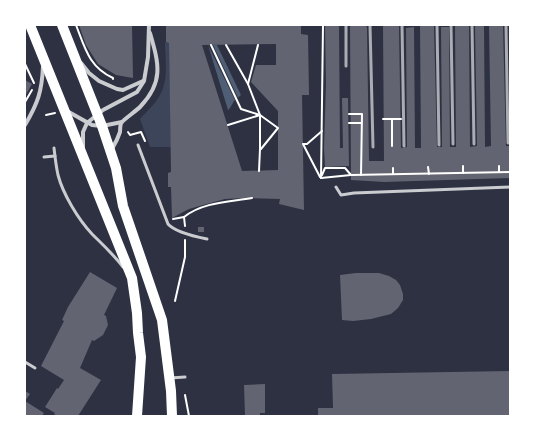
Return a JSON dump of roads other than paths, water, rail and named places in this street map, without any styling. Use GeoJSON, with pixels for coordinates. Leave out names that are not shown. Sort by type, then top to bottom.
{"type":"FeatureCollection","features":[{"type":"Feature","properties":{"kind":"main road"},"geometry":{"type":"LineString","coordinates":[[30,25],[132,278],[141,357],[137,416]]}},
{"type":"Feature","properties":{"kind":"main road"},"geometry":{"type":"LineString","coordinates":[[62,25],[98,114],[116,168],[123,206],[162,320],[171,391],[172,416]]}},
{"type":"Feature","properties":{"kind":"street"},"geometry":{"type":"LineString","coordinates":[[83,155],[84,132],[87,123],[98,114],[137,92],[144,81],[147,63],[149,27]]}},
{"type":"Feature","properties":{"kind":"street"},"geometry":{"type":"LineString","coordinates":[[65,110],[87,123],[102,126],[122,122],[140,107],[149,96],[158,74],[157,58],[149,27]]}},
{"type":"Feature","properties":{"kind":"street"},"geometry":{"type":"LineString","coordinates":[[73,53],[89,73],[99,81],[117,89],[122,90],[144,81]]}},
{"type":"Feature","properties":{"kind":"street"},"geometry":{"type":"LineString","coordinates":[[25,125],[27,118],[35,109],[42,86],[43,58]]}},
{"type":"Feature","properties":{"kind":"street"},"geometry":{"type":"LineString","coordinates":[[111,153],[122,122]]}},
{"type":"Feature","properties":{"kind":"lane"},"geometry":{"type":"LineString","coordinates":[[138,145],[168,224],[172,228],[207,239]]}},
{"type":"Feature","properties":{"kind":"lane"},"geometry":{"type":"LineString","coordinates":[[54,148],[58,174],[62,187],[82,222],[113,254],[132,278]]}},
{"type":"Feature","properties":{"kind":"lane"},"geometry":{"type":"LineString","coordinates":[[44,157],[55,156]]}},
{"type":"Feature","properties":{"kind":"lane"},"geometry":{"type":"LineString","coordinates":[[336,187],[341,195],[354,193],[510,187]]}},
{"type":"Feature","properties":{"kind":"lane"},"geometry":{"type":"LineString","coordinates":[[25,362],[35,368]]}},
{"type":"Feature","properties":{"kind":"lane"},"geometry":{"type":"LineString","coordinates":[[169,378],[185,377]]}},
{"type":"Feature","properties":{"kind":"railway"},"geometry":{"type":"LineString","coordinates":[[346,25],[346,66]]}},
{"type":"Feature","properties":{"kind":"railway"},"geometry":{"type":"LineString","coordinates":[[370,25],[373,147]]}},
{"type":"Feature","properties":{"kind":"railway"},"geometry":{"type":"LineString","coordinates":[[402,25],[404,146]]}},
{"type":"Feature","properties":{"kind":"railway"},"geometry":{"type":"LineString","coordinates":[[437,25],[439,145]]}},
{"type":"Feature","properties":{"kind":"railway"},"geometry":{"type":"LineString","coordinates":[[451,25],[453,144]]}},
{"type":"Feature","properties":{"kind":"railway"},"geometry":{"type":"LineString","coordinates":[[472,25],[474,144]]}},
{"type":"Feature","properties":{"kind":"railway"},"geometry":{"type":"LineString","coordinates":[[506,25],[508,143]]}}]}
